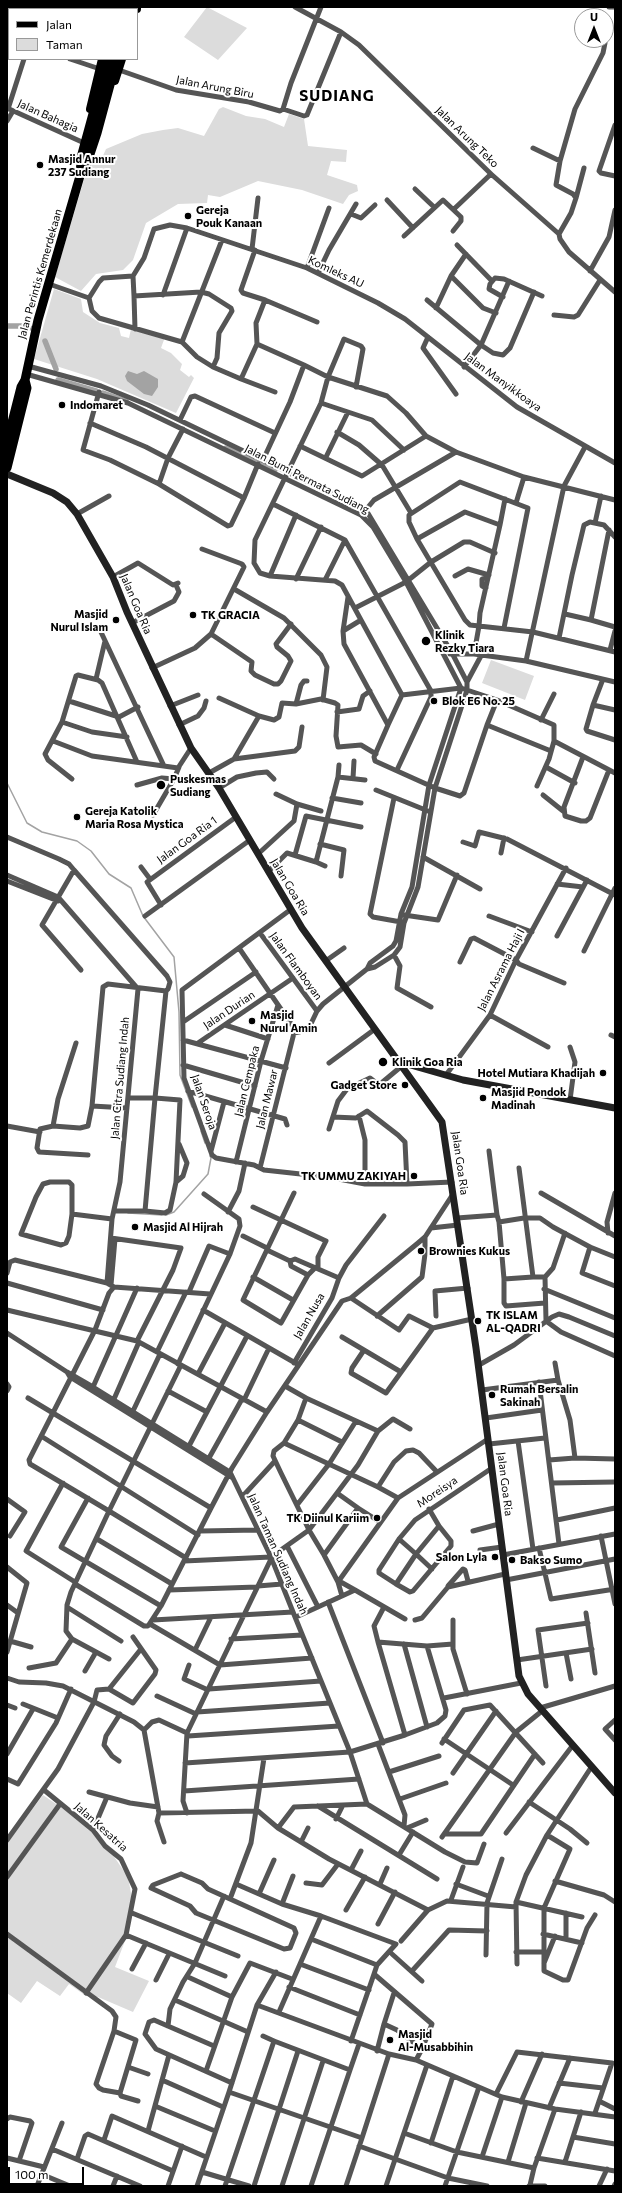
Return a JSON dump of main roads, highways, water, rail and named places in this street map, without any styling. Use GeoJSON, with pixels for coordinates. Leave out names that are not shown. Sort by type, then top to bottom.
{"type":"FeatureCollection","features":[{"type":"Feature","properties":{"kind":"highway","name":"Jalan Perintis Kemerdekaan"},"geometry":{"type":"LineString","coordinates":[[86,155],[108,60]]}},
{"type":"Feature","properties":{"kind":"highway","name":"Jalan Perintis Kemerdekaan"},"geometry":{"type":"LineString","coordinates":[[7,442],[21,387],[54,285],[86,155],[117,60]]}},
{"type":"Feature","properties":{"kind":"highway","name":"Jalan Perintis Kemerdekaan"},"geometry":{"type":"LineString","coordinates":[[7,468],[27,388],[26,373]]}},
{"type":"Feature","properties":{"kind":"main road","name":"Jalan Perintis Kemerdekaan"},"geometry":{"type":"LineString","coordinates":[[102,60],[80,148],[86,155],[95,150],[122,60]]}},
{"type":"Feature","properties":{"kind":"main road","name":"Jalan Goa Ria"},"geometry":{"type":"LineString","coordinates":[[7,474],[53,493],[67,502],[77,514],[113,577],[152,668],[191,748],[219,788],[269,871],[290,910],[442,1122],[479,1365],[521,1683],[541,1709],[614,1791]]}},
{"type":"Feature","properties":{"kind":"main road"},"geometry":{"type":"LineString","coordinates":[[401,1064],[446,1075],[615,1108]]}},
{"type":"Feature","properties":{"kind":"waterway"},"geometry":{"type":"LineString","coordinates":[[7,326],[25,326],[30,328]]}},
{"type":"Feature","properties":{"kind":"waterway"},"geometry":{"type":"LineString","coordinates":[[45,341],[56,369]]}},
{"type":"Feature","properties":{"kind":"waterway"},"geometry":{"type":"LineString","coordinates":[[58,380],[96,391]]}},
{"type":"Feature","properties":{"kind":"waterway"},"geometry":{"type":"LineString","coordinates":[[103,393],[126,401]]}},
{"type":"Feature","properties":{"kind":"waterway"},"geometry":{"type":"LineString","coordinates":[[226,448],[275,470]]}},
{"type":"Feature","properties":{"kind":"waterway"},"geometry":{"type":"LineString","coordinates":[[7,783],[27,823],[42,832],[77,841],[91,851],[109,874],[131,888],[143,916],[174,957],[179,1012],[180,1075],[192,1107]]}},
{"type":"Feature","properties":{"kind":"waterway"},"geometry":{"type":"LineString","coordinates":[[201,1131],[205,1143]]}},
{"type":"Feature","properties":{"kind":"waterway"},"geometry":{"type":"LineString","coordinates":[[166,1215],[174,1212],[208,1174],[211,1158],[210,1156]]}},
{"type":"Feature","properties":{"kind":"waterway"},"geometry":{"type":"LineString","coordinates":[[128,1213],[162,1215]]}},
{"type":"Feature","properties":{"kind":"place","name":"Masjid Annur 237 Sudiang"},"geometry":{"type":"Point","coordinates":[40,165]}},
{"type":"Feature","properties":{"kind":"place","name":"Gereja Pouk Kanaan"},"geometry":{"type":"Point","coordinates":[188,216]}},
{"type":"Feature","properties":{"kind":"place","name":"Indomaret"},"geometry":{"type":"Point","coordinates":[62,405]}},
{"type":"Feature","properties":{"kind":"place","name":"TK GRACIA"},"geometry":{"type":"Point","coordinates":[193,615]}},
{"type":"Feature","properties":{"kind":"place","name":"Masjid Nurul Islam"},"geometry":{"type":"Point","coordinates":[116,620]}},
{"type":"Feature","properties":{"kind":"place","name":"Klinik Rezky Tiara"},"geometry":{"type":"Point","coordinates":[426,641]}},
{"type":"Feature","properties":{"kind":"place","name":"Blok E6 No. 25"},"geometry":{"type":"Point","coordinates":[434,701]}},
{"type":"Feature","properties":{"kind":"place","name":"Puskesmas Sudiang"},"geometry":{"type":"Point","coordinates":[161,785]}},
{"type":"Feature","properties":{"kind":"place","name":"Gereja Katolik Maria Rosa Mystica"},"geometry":{"type":"Point","coordinates":[77,817]}},
{"type":"Feature","properties":{"kind":"place","name":"Masjid Nurul Amin"},"geometry":{"type":"Point","coordinates":[252,1021]}},
{"type":"Feature","properties":{"kind":"place","name":"Klinik Goa Ria"},"geometry":{"type":"Point","coordinates":[383,1062]}},
{"type":"Feature","properties":{"kind":"place","name":"Hotel Mutiara Khadijah"},"geometry":{"type":"Point","coordinates":[603,1073]}},
{"type":"Feature","properties":{"kind":"place","name":"Gadget Store"},"geometry":{"type":"Point","coordinates":[405,1085]}},
{"type":"Feature","properties":{"kind":"place","name":"Masjid Pondok Madinah"},"geometry":{"type":"Point","coordinates":[483,1098]}},
{"type":"Feature","properties":{"kind":"place","name":"TK UMMU ZAKIYAH"},"geometry":{"type":"Point","coordinates":[414,1176]}},
{"type":"Feature","properties":{"kind":"place","name":"Masjid Al Hijrah"},"geometry":{"type":"Point","coordinates":[135,1227]}},
{"type":"Feature","properties":{"kind":"place","name":"Brownies Kukus"},"geometry":{"type":"Point","coordinates":[421,1251]}},
{"type":"Feature","properties":{"kind":"place","name":"TK ISLAM AL-QADRI"},"geometry":{"type":"Point","coordinates":[478,1321]}},
{"type":"Feature","properties":{"kind":"place","name":"Rumah Bersalin Sakinah"},"geometry":{"type":"Point","coordinates":[492,1395]}},
{"type":"Feature","properties":{"kind":"place","name":"TK Diinul Kariim"},"geometry":{"type":"Point","coordinates":[377,1518]}},
{"type":"Feature","properties":{"kind":"place","name":"Salon Lyla"},"geometry":{"type":"Point","coordinates":[495,1557]}},
{"type":"Feature","properties":{"kind":"place","name":"Bakso Sumo"},"geometry":{"type":"Point","coordinates":[512,1560]}},
{"type":"Feature","properties":{"kind":"place","name":"Masjid Al-Musabbihin"},"geometry":{"type":"Point","coordinates":[390,2040]}},
{"type":"Feature","properties":{"kind":"district","name":"SUDIANG"},"geometry":{"type":"Point","coordinates":[337,96]}}]}
